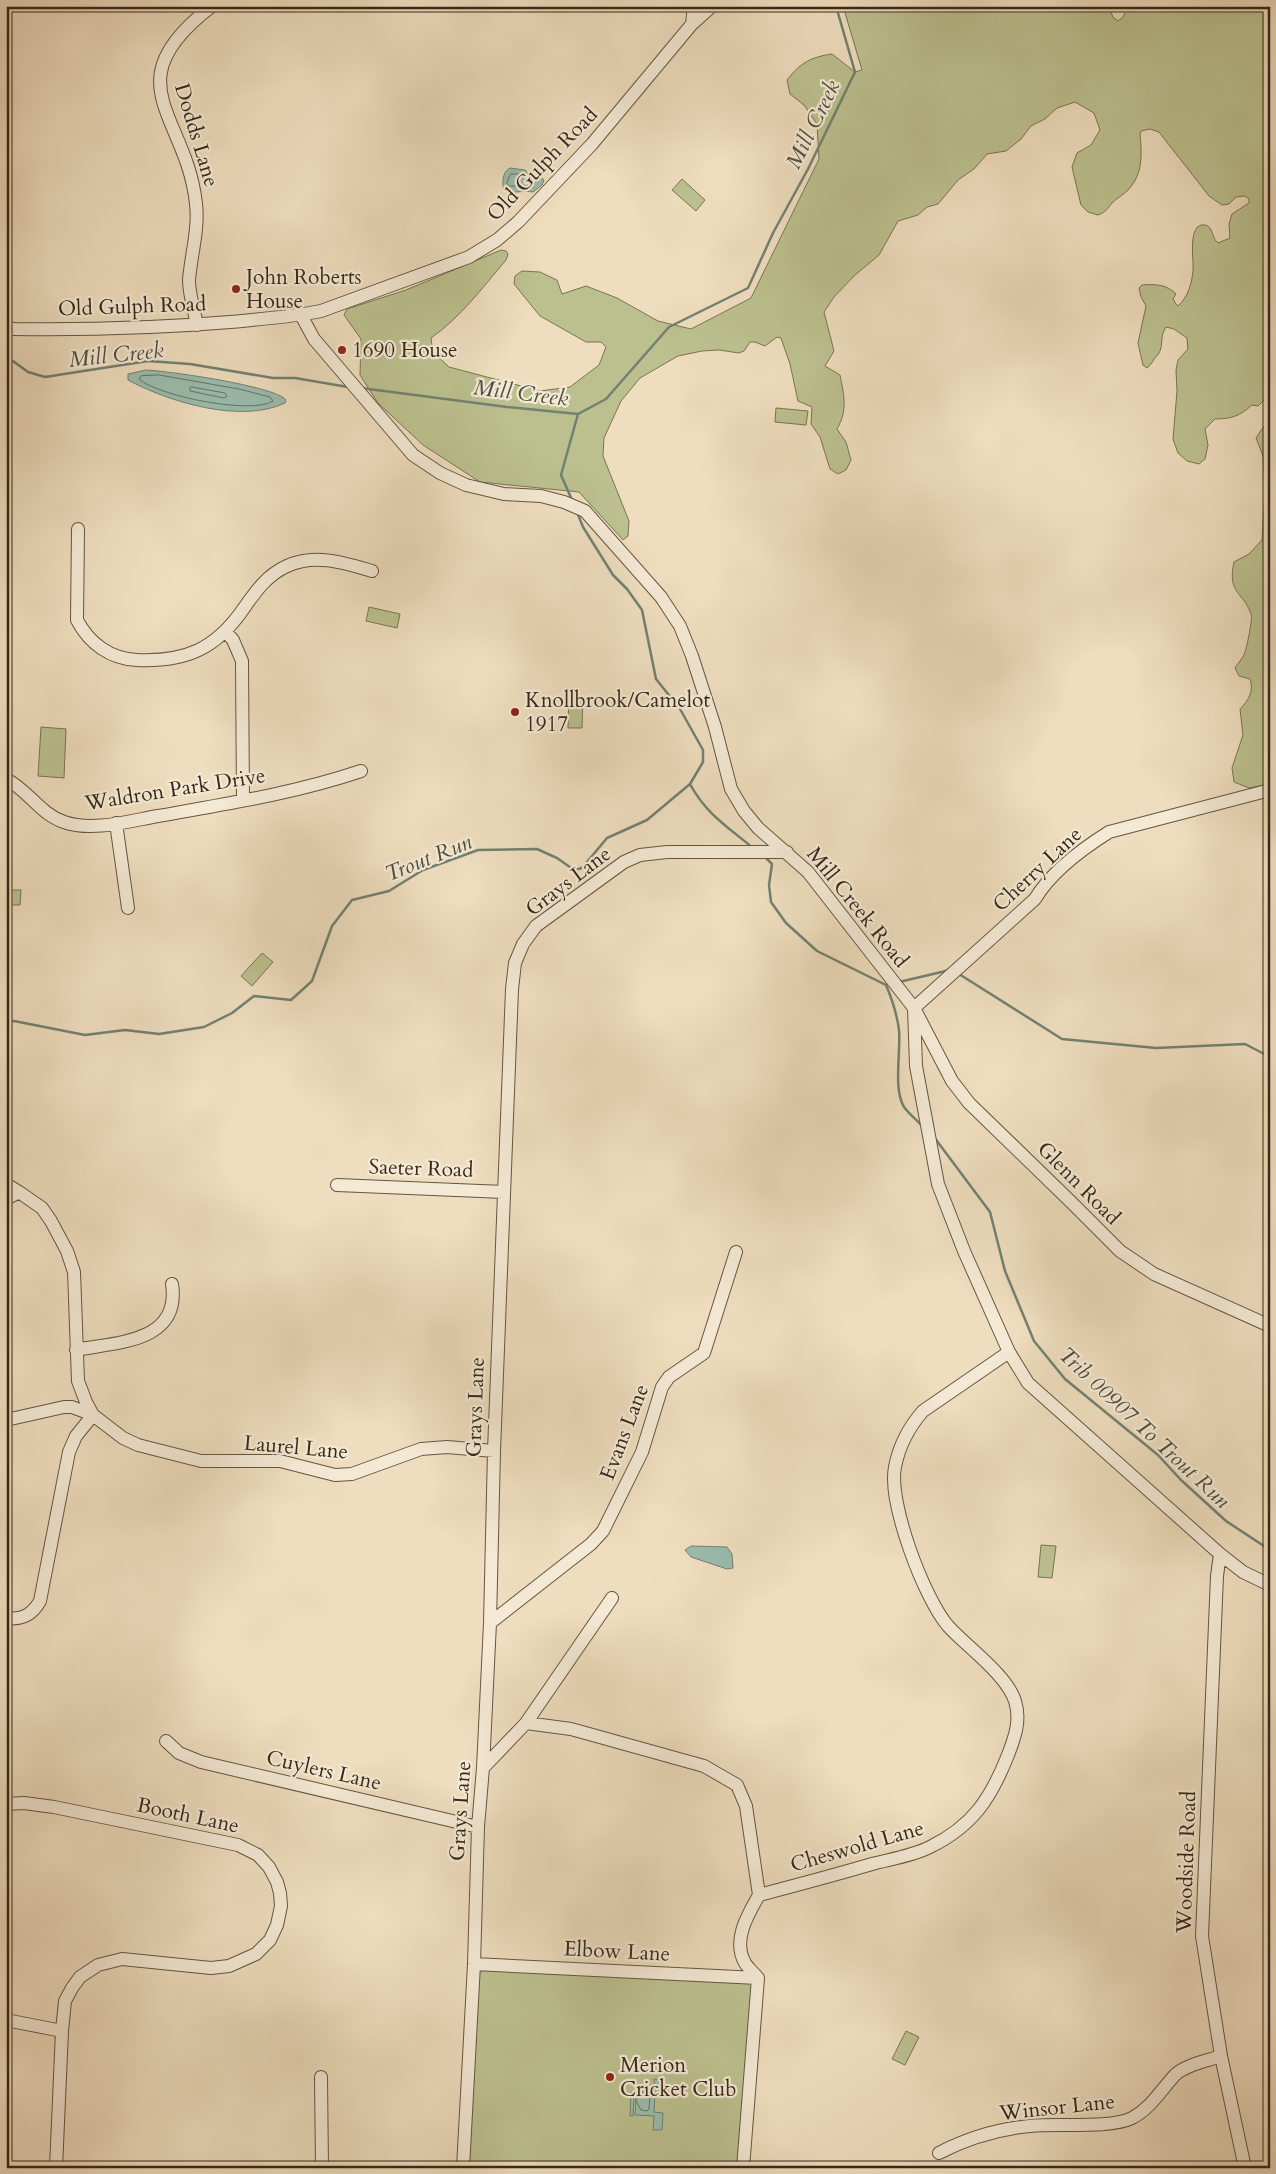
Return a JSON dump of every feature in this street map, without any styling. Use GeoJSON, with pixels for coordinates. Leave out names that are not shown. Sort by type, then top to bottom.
{"type":"FeatureCollection","features":[{"type":"Feature","properties":{"kind":"street","name":"Dodds Lane"},"geometry":{"type":"LineString","coordinates":[[197,325],[189,282],[197,217],[196,203],[191,178],[162,102],[160,78],[167,54],[174,43],[193,21],[212,6]]}},
{"type":"Feature","properties":{"kind":"street"},"geometry":{"type":"LineString","coordinates":[[692,24],[694,6]]}},
{"type":"Feature","properties":{"kind":"street","name":"Old Gulph Road"},"geometry":{"type":"LineString","coordinates":[[6,327],[14,329],[95,330],[197,325],[301,315],[321,311],[469,257],[497,240],[518,222],[592,144],[692,24],[712,6]]}},
{"type":"Feature","properties":{"kind":"street","name":"Mill Creek Road"},"geometry":{"type":"LineString","coordinates":[[301,315],[314,339],[413,455],[440,473],[484,491],[541,496],[585,511],[661,597],[680,626],[715,727],[731,789],[744,811],[758,828],[808,872],[914,1008]]}},
{"type":"Feature","properties":{"kind":"street"},"geometry":{"type":"LineString","coordinates":[[78,529],[77,620],[84,633],[104,650],[129,660],[177,659],[199,651],[211,644],[225,631],[262,583],[287,566],[316,559],[340,562],[372,571]]}},
{"type":"Feature","properties":{"kind":"street"},"geometry":{"type":"LineString","coordinates":[[225,631],[233,640],[242,661],[242,800]]}},
{"type":"Feature","properties":{"kind":"street","name":"Waldron Park Drive"},"geometry":{"type":"LineString","coordinates":[[6,779],[13,783],[43,811],[58,820],[74,824],[116,823],[242,800],[320,784],[361,771]]}},
{"type":"Feature","properties":{"kind":"street","name":"Cherry Lane"},"geometry":{"type":"LineString","coordinates":[[914,1008],[1035,899],[1044,885],[1092,842],[1108,832],[1270,790]]}},
{"type":"Feature","properties":{"kind":"street"},"geometry":{"type":"LineString","coordinates":[[116,823],[128,908]]}},
{"type":"Feature","properties":{"kind":"street","name":"Grays Lane"},"geometry":{"type":"LineString","coordinates":[[463,2168],[474,1964],[478,1826],[483,1768],[490,1623],[494,1451],[512,989],[515,963],[523,944],[536,926],[624,862],[640,855],[668,852],[787,852]]}},
{"type":"Feature","properties":{"kind":"street"},"geometry":{"type":"LineString","coordinates":[[914,1008],[916,1066],[938,1184],[964,1251],[1010,1352],[1028,1383],[1220,1554],[1244,1572],[1270,1585]]}},
{"type":"Feature","properties":{"kind":"street","name":"Glenn Road"},"geometry":{"type":"LineString","coordinates":[[914,1008],[952,1081],[969,1104],[1120,1251],[1154,1274],[1270,1326]]}},
{"type":"Feature","properties":{"kind":"street","name":"Laurel Lane"},"geometry":{"type":"LineString","coordinates":[[6,1184],[42,1208],[67,1251],[74,1272],[78,1381],[93,1415],[123,1438],[190,1459],[213,1463],[280,1462],[335,1475],[352,1474],[421,1449],[447,1447],[494,1451]]}},
{"type":"Feature","properties":{"kind":"street","name":"Saeter Road"},"geometry":{"type":"LineString","coordinates":[[337,1185],[504,1192]]}},
{"type":"Feature","properties":{"kind":"street"},"geometry":{"type":"LineString","coordinates":[[6,1199],[19,1192]]}},
{"type":"Feature","properties":{"kind":"street","name":"Evans Lane"},"geometry":{"type":"LineString","coordinates":[[490,1623],[591,1544],[603,1531],[642,1452],[662,1387],[668,1377],[704,1353],[736,1252]]}},
{"type":"Feature","properties":{"kind":"street"},"geometry":{"type":"LineString","coordinates":[[76,1350],[149,1335],[163,1323],[169,1314],[172,1284]]}},
{"type":"Feature","properties":{"kind":"street","name":"Cheswold Lane"},"geometry":{"type":"LineString","coordinates":[[759,1895],[928,1848],[956,1832],[972,1818],[996,1786],[1017,1732],[1018,1718],[1015,1700],[1007,1683],[947,1625],[934,1607],[913,1556],[898,1512],[894,1478],[901,1447],[912,1424],[923,1410],[1010,1352]]}},
{"type":"Feature","properties":{"kind":"street"},"geometry":{"type":"LineString","coordinates":[[6,1420],[64,1407],[93,1415],[76,1436],[70,1452],[40,1601],[23,1618],[6,1618]]}},
{"type":"Feature","properties":{"kind":"street","name":"Woodside Road"},"geometry":{"type":"LineString","coordinates":[[1220,1554],[1217,1576],[1202,1936],[1221,2056],[1245,2168]]}},
{"type":"Feature","properties":{"kind":"street"},"geometry":{"type":"LineString","coordinates":[[483,1768],[526,1724],[612,1598]]}},
{"type":"Feature","properties":{"kind":"street"},"geometry":{"type":"LineString","coordinates":[[526,1724],[571,1729],[704,1766],[737,1785],[746,1806],[759,1895],[744,1922],[740,1950],[745,1964],[758,1978],[744,2168]]}},
{"type":"Feature","properties":{"kind":"street","name":"Cuylers Lane"},"geometry":{"type":"LineString","coordinates":[[166,1741],[179,1753],[201,1762],[478,1826]]}},
{"type":"Feature","properties":{"kind":"street","name":"Booth Lane"},"geometry":{"type":"LineString","coordinates":[[6,1804],[24,1803],[54,1807],[238,1845],[258,1855],[268,1867],[277,1882],[281,1906],[277,1926],[270,1940],[256,1954],[229,1966],[211,1968],[122,1960],[98,1965],[80,1977],[65,2001],[56,2168]]}},
{"type":"Feature","properties":{"kind":"street","name":"Elbow Lane"},"geometry":{"type":"LineString","coordinates":[[474,1964],[758,1978]]}},
{"type":"Feature","properties":{"kind":"street"},"geometry":{"type":"LineString","coordinates":[[6,2020],[62,2031]]}},
{"type":"Feature","properties":{"kind":"street","name":"Winsor Lane"},"geometry":{"type":"LineString","coordinates":[[939,2153],[964,2140],[1029,2126],[1089,2125],[1132,2118],[1148,2106],[1176,2074],[1194,2065],[1221,2056]]}},
{"type":"Feature","properties":{"kind":"street"},"geometry":{"type":"LineString","coordinates":[[321,2077],[322,2168]]}},
{"type":"Feature","properties":{"kind":"green space"},"geometry":{"type":"Polygon","coordinates":[[[843,6],[1108,6],[1113,17],[1118,21],[1123,17],[1128,6],[1270,6],[1270,353],[1267,373],[1270,377],[1270,394],[1258,406],[1252,405],[1243,412],[1231,417],[1215,419],[1205,429],[1208,445],[1205,459],[1199,464],[1187,461],[1178,453],[1173,439],[1177,391],[1176,370],[1178,360],[1188,349],[1187,338],[1174,329],[1166,327],[1162,335],[1158,354],[1147,368],[1143,365],[1138,343],[1146,306],[1139,288],[1142,285],[1160,285],[1168,288],[1176,294],[1173,299],[1178,306],[1187,294],[1192,280],[1193,243],[1196,230],[1199,226],[1208,226],[1218,243],[1230,238],[1229,224],[1232,214],[1249,203],[1249,199],[1245,196],[1236,197],[1229,204],[1222,205],[1209,196],[1159,132],[1150,129],[1141,131],[1140,134],[1140,164],[1133,184],[1103,213],[1098,215],[1088,212],[1081,205],[1072,167],[1077,153],[1091,145],[1100,130],[1094,113],[1075,102],[1057,108],[1045,119],[1031,126],[1021,139],[1006,151],[987,154],[974,169],[958,180],[938,204],[927,207],[918,215],[898,221],[879,255],[854,276],[834,297],[824,312],[834,351],[825,366],[840,375],[844,396],[844,409],[837,429],[846,442],[851,460],[846,470],[838,474],[830,469],[820,437],[811,424],[812,407],[798,401],[790,364],[781,338],[777,337],[765,346],[750,342],[744,351],[739,353],[719,350],[678,356],[640,378],[621,401],[604,438],[603,456],[629,521],[628,536],[623,540],[579,492],[480,482],[423,445],[378,403],[360,375],[361,339],[344,315],[347,309],[406,290],[501,250],[506,251],[508,254],[506,260],[462,311],[431,338],[433,352],[449,367],[540,391],[570,387],[599,365],[606,347],[601,342],[586,342],[540,316],[514,284],[515,276],[522,271],[540,272],[557,280],[562,294],[586,286],[617,298],[658,321],[691,329],[751,298],[819,159],[817,124],[804,105],[790,94],[787,80],[806,62],[832,54],[855,72],[862,70],[843,6]]]}},
{"type":"Feature","properties":{"kind":"green space"},"geometry":{"type":"Polygon","coordinates":[[[682,179],[705,200],[696,211],[672,190],[682,179]]]}},
{"type":"Feature","properties":{"kind":"green space"},"geometry":{"type":"Polygon","coordinates":[[[776,408],[808,411],[806,425],[775,422],[776,408]]]}},
{"type":"Feature","properties":{"kind":"green space"},"geometry":{"type":"Polygon","coordinates":[[[1270,417],[1270,784],[1249,788],[1234,782],[1232,768],[1243,735],[1240,709],[1248,699],[1251,691],[1250,679],[1239,676],[1235,668],[1244,654],[1250,632],[1251,614],[1248,606],[1234,586],[1232,572],[1234,562],[1249,554],[1262,540],[1265,490],[1263,456],[1256,438],[1270,417]]]}},
{"type":"Feature","properties":{"kind":"green space"},"geometry":{"type":"Polygon","coordinates":[[[369,607],[400,614],[397,628],[366,621],[369,607]]]}},
{"type":"Feature","properties":{"kind":"green space"},"geometry":{"type":"Polygon","coordinates":[[[569,696],[583,697],[582,728],[568,728],[569,696]]]}},
{"type":"Feature","properties":{"kind":"green space"},"geometry":{"type":"Polygon","coordinates":[[[41,727],[66,729],[64,778],[38,776],[41,727]]]}},
{"type":"Feature","properties":{"kind":"green space"},"geometry":{"type":"Polygon","coordinates":[[[6,890],[21,890],[20,905],[6,905],[6,890]]]}},
{"type":"Feature","properties":{"kind":"green space"},"geometry":{"type":"Polygon","coordinates":[[[262,953],[273,962],[252,986],[241,976],[262,953]]]}},
{"type":"Feature","properties":{"kind":"green space"},"geometry":{"type":"Polygon","coordinates":[[[1041,1545],[1056,1546],[1052,1578],[1038,1577],[1041,1545]]]}},
{"type":"Feature","properties":{"kind":"green space","name":"Merion Cricket Club"},"geometry":{"type":"Polygon","coordinates":[[[474,1964],[758,1978],[743,2168],[464,2168],[474,1964]]]}},
{"type":"Feature","properties":{"kind":"green space"},"geometry":{"type":"Polygon","coordinates":[[[906,2031],[919,2037],[905,2065],[892,2059],[906,2031]]]}},
{"type":"Feature","properties":{"kind":"water"},"geometry":{"type":"Polygon","coordinates":[[[510,168],[525,170],[529,175],[539,175],[544,180],[542,185],[533,192],[504,191],[503,178],[505,172],[510,168]]]}},
{"type":"Feature","properties":{"kind":"water"},"geometry":{"type":"Polygon","coordinates":[[[146,370],[197,376],[243,385],[278,395],[286,400],[285,403],[267,409],[248,411],[205,408],[164,396],[128,380],[128,374],[146,370]]]}},
{"type":"Feature","properties":{"kind":"water"},"geometry":{"type":"Polygon","coordinates":[[[691,1546],[727,1547],[732,1554],[733,1568],[727,1569],[691,1557],[685,1550],[691,1546]]]}},
{"type":"Feature","properties":{"kind":"water"},"geometry":{"type":"Polygon","coordinates":[[[654,2079],[660,2080],[659,2093],[655,2093],[654,2112],[663,2113],[662,2130],[653,2130],[654,2116],[635,2115],[636,2097],[634,2097],[633,2116],[630,2116],[631,2092],[636,2094],[637,2086],[655,2086],[654,2079]]]}},
{"type":"Feature","properties":{"kind":"waterway","name":"Mill Creek"},"geometry":{"type":"LineString","coordinates":[[361,388],[578,414],[606,399],[669,327],[748,288],[773,233],[808,169],[855,72],[836,6]]}},
{"type":"Feature","properties":{"kind":"waterway","name":"Mill Creek"},"geometry":{"type":"LineString","coordinates":[[6,356],[28,372],[45,377],[148,361],[190,364],[273,378],[295,378],[348,387]]}},
{"type":"Feature","properties":{"kind":"waterway","name":"Trout Run"},"geometry":{"type":"LineString","coordinates":[[572,500],[561,475],[578,414]]}},
{"type":"Feature","properties":{"kind":"waterway","name":"Trout Run"},"geometry":{"type":"LineString","coordinates":[[6,1023],[14,1021],[85,1035],[125,1030],[159,1034],[204,1027],[232,1013],[254,996],[291,1000],[312,981],[332,926],[352,900],[389,891],[423,870],[478,850],[537,849],[557,858],[574,870],[582,868],[607,838],[647,820],[690,784],[703,762],[703,750],[680,709],[656,679],[642,610],[627,589],[613,575],[583,527],[577,512]]}},
{"type":"Feature","properties":{"kind":"waterway","name":"Trib 00907 To Trout Run"},"geometry":{"type":"LineString","coordinates":[[690,784],[696,795],[710,812],[753,848]]}},
{"type":"Feature","properties":{"kind":"waterway","name":"Trib 00907 To Trout Run"},"geometry":{"type":"LineString","coordinates":[[765,857],[772,864],[769,885],[771,902],[786,923],[817,951],[886,985],[894,1007],[899,1030],[898,1081],[901,1099],[906,1110],[923,1127]]}},
{"type":"Feature","properties":{"kind":"waterway"},"geometry":{"type":"LineString","coordinates":[[899,982],[950,970]]}},
{"type":"Feature","properties":{"kind":"waterway"},"geometry":{"type":"LineString","coordinates":[[959,974],[1062,1039],[1156,1048],[1245,1044],[1270,1057]]}},
{"type":"Feature","properties":{"kind":"waterway","name":"Trib 00907 To Trout Run"},"geometry":{"type":"LineString","coordinates":[[934,1137],[990,1212],[1005,1271],[1034,1341],[1065,1379],[1158,1455],[1181,1480],[1226,1521],[1270,1550]]}},
{"type":"Feature","properties":{"kind":"place","name":"John Roberts House"},"geometry":{"type":"Point","coordinates":[236,289]}},
{"type":"Feature","properties":{"kind":"place","name":"1690 House"},"geometry":{"type":"Point","coordinates":[342,350]}},
{"type":"Feature","properties":{"kind":"place","name":"Knollbrook/Camelot 1917"},"geometry":{"type":"Point","coordinates":[515,712]}},
{"type":"Feature","properties":{"kind":"place","name":"Merion Cricket Club"},"geometry":{"type":"Point","coordinates":[610,2077]}}]}
